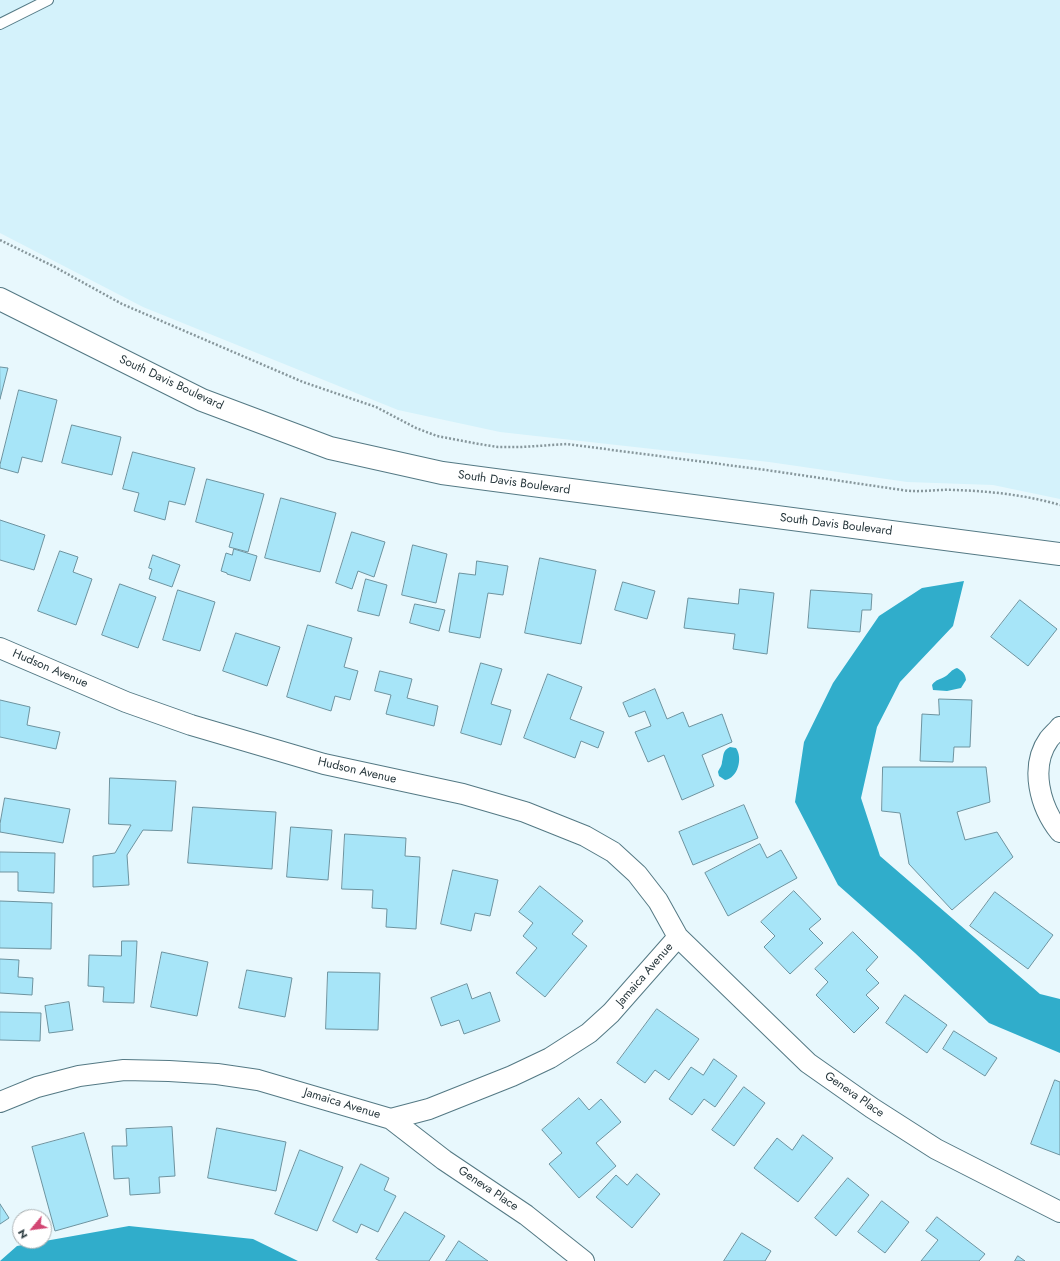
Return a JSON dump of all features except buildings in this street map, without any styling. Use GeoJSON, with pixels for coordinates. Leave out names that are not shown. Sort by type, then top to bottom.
{"type":"FeatureCollection","features":[{"type":"Feature","properties":{"kind":"street","name":"South Davis Boulevard"},"geometry":{"type":"LineString","coordinates":[[0,299],[202,400],[330,448],[442,473],[1060,554]]}},
{"type":"Feature","properties":{"kind":"street","name":"Hudson Avenue"},"geometry":{"type":"LineString","coordinates":[[0,648],[126,702],[191,725],[324,764],[463,794],[525,812],[585,836],[613,852],[637,874],[658,901],[678,937]]}},
{"type":"Feature","properties":{"kind":"street"},"geometry":{"type":"LineString","coordinates":[[1060,728],[1049,739],[1042,751],[1038,768],[1040,790],[1047,812],[1060,832]]}},
{"type":"Feature","properties":{"kind":"street","name":"Jamaica Avenue"},"geometry":{"type":"LineString","coordinates":[[0,1102],[37,1087],[79,1076],[124,1070],[169,1071],[217,1074],[258,1080],[391,1119],[429,1109],[512,1076],[550,1058],[589,1032],[611,1013],[678,937]]}},
{"type":"Feature","properties":{"kind":"street","name":"Geneva Place"},"geometry":{"type":"LineString","coordinates":[[678,937],[808,1063],[872,1108],[936,1149],[1060,1212]]}},
{"type":"Feature","properties":{"kind":"street","name":"Geneva Place"},"geometry":{"type":"LineString","coordinates":[[391,1119],[444,1160],[526,1215],[584,1261]]}},
{"type":"Feature","properties":{"kind":"lane"},"geometry":{"type":"LineString","coordinates":[[0,24],[48,0]]}},
{"type":"Feature","properties":{"kind":"path"},"geometry":{"type":"LineString","coordinates":[[0,240],[53,266],[122,304],[303,382],[376,407],[416,428],[437,436],[498,447],[567,444],[766,470],[916,492],[952,490],[984,492],[1039,499],[1060,505]]}},
{"type":"Feature","properties":{"kind":"shaded area"},"geometry":{"type":"Polygon","coordinates":[[[0,0],[1060,0],[1060,499],[993,485],[907,482],[769,462],[500,432],[398,410],[143,307],[0,233],[0,0]]]}},
{"type":"Feature","properties":{"kind":"water"},"geometry":{"type":"Polygon","coordinates":[[[964,581],[953,626],[900,682],[877,727],[861,798],[880,856],[1040,994],[1060,999],[1060,1053],[989,1023],[915,953],[838,885],[795,802],[804,742],[833,683],[879,616],[922,588],[964,581]]]}},
{"type":"Feature","properties":{"kind":"water"},"geometry":{"type":"Polygon","coordinates":[[[957,668],[963,672],[966,678],[961,688],[947,691],[933,690],[932,685],[935,682],[957,668]]]}},
{"type":"Feature","properties":{"kind":"water"},"geometry":{"type":"Polygon","coordinates":[[[730,747],[736,748],[739,762],[733,776],[725,780],[719,776],[718,772],[722,765],[724,752],[730,747]]]}},
{"type":"Feature","properties":{"kind":"water"},"geometry":{"type":"Polygon","coordinates":[[[129,1226],[253,1239],[298,1261],[0,1261],[14,1249],[52,1249],[52,1240],[129,1226]]]}}]}
